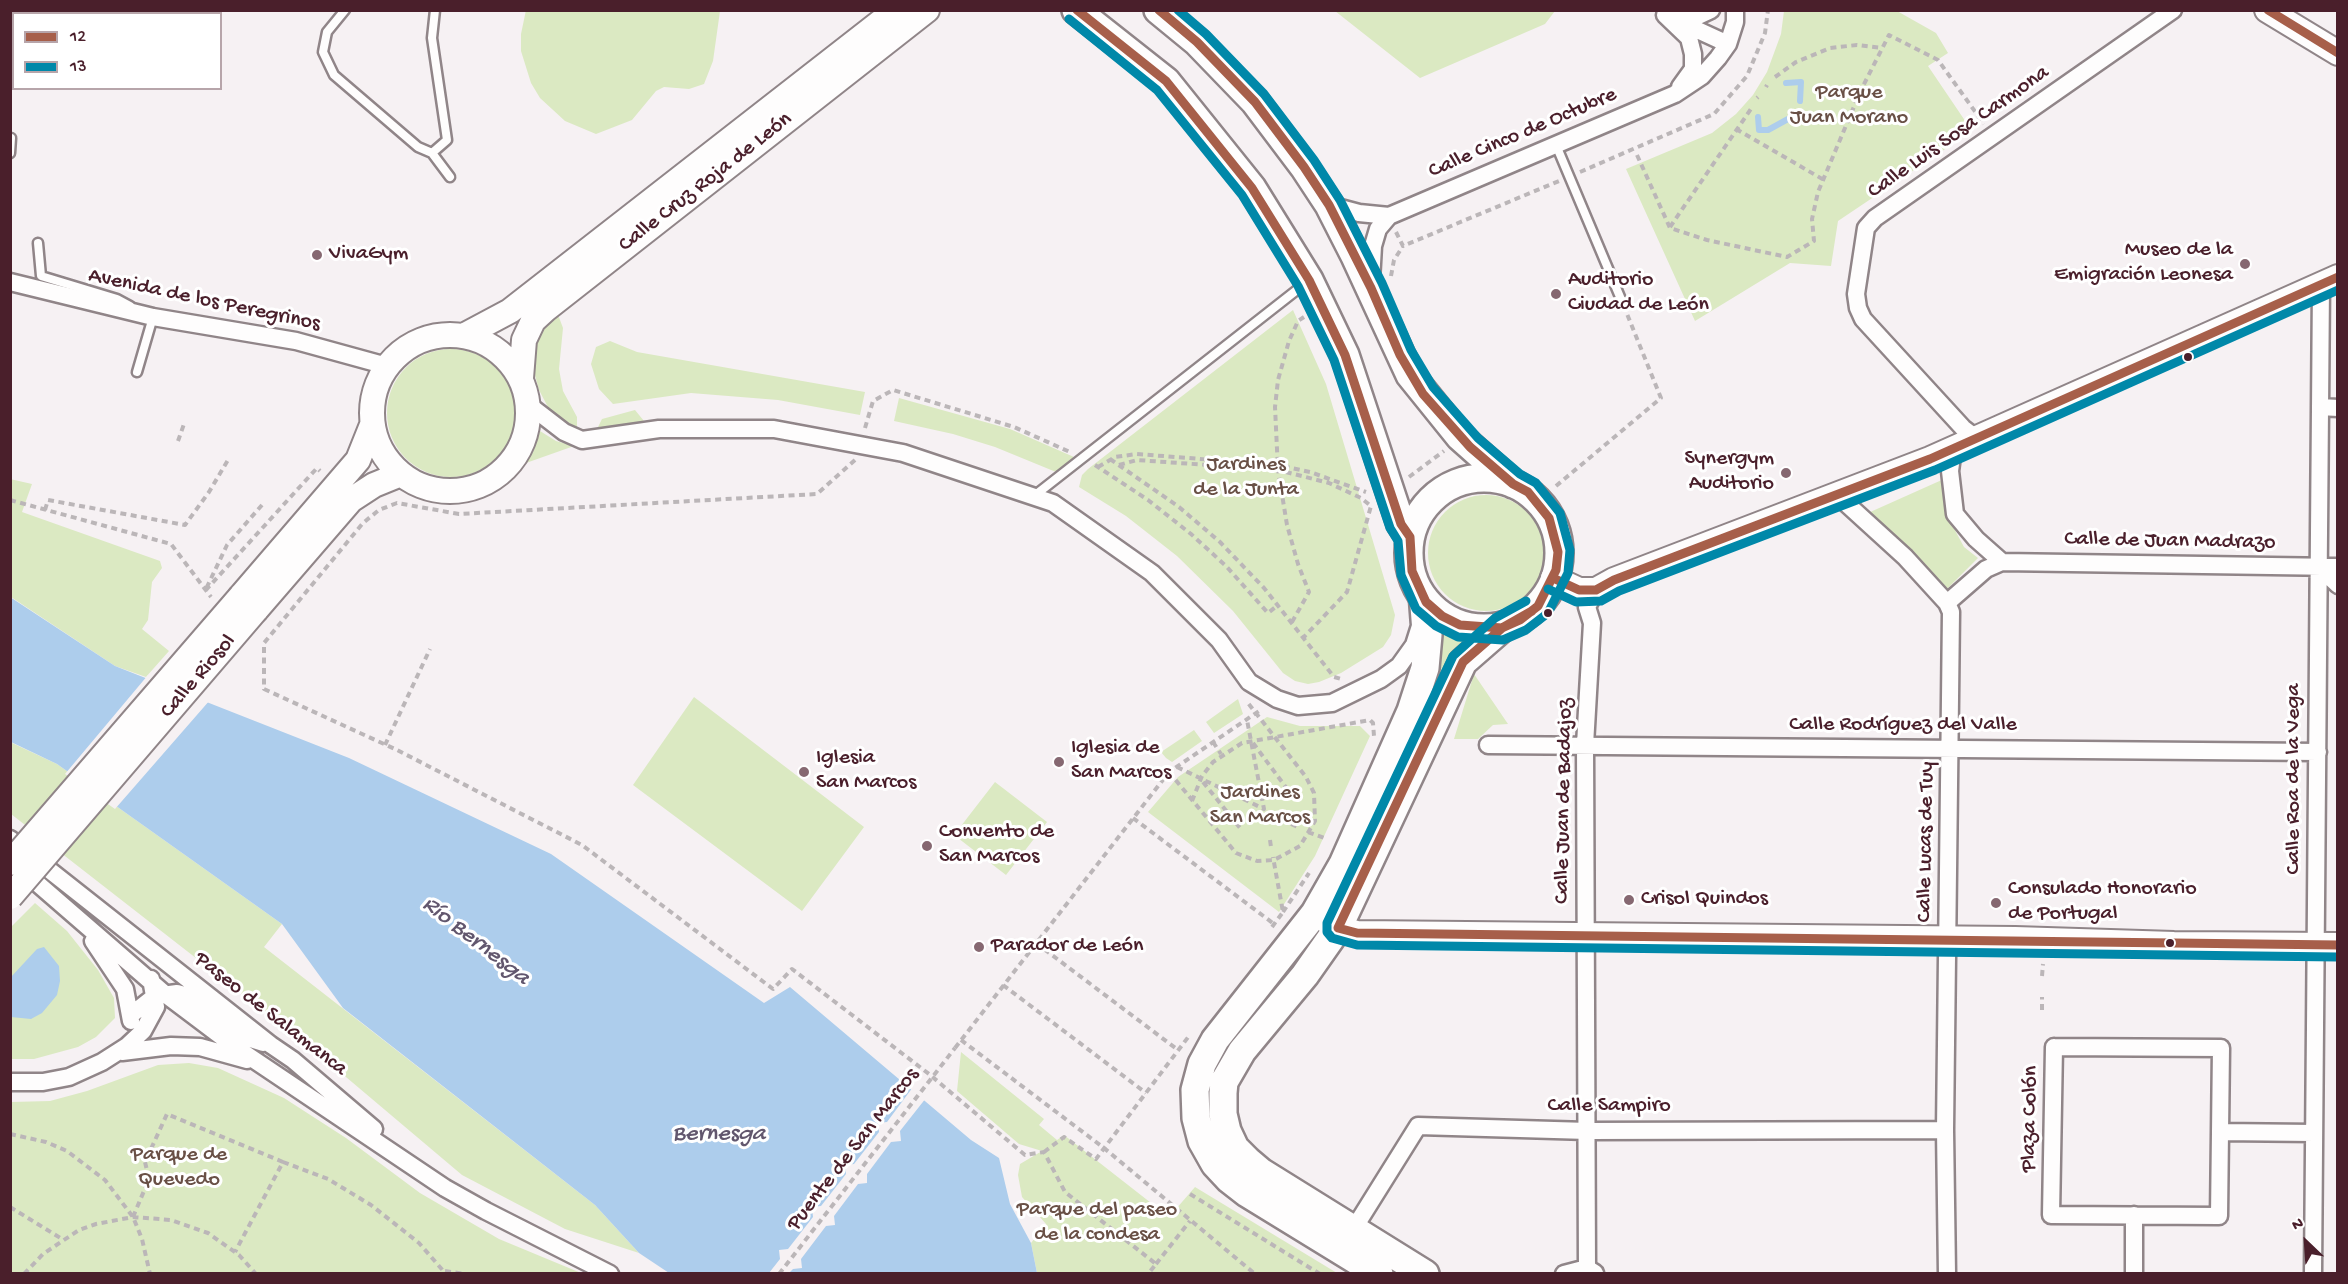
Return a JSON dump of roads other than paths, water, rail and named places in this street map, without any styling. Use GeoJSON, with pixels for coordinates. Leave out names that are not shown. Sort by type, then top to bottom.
{"type":"FeatureCollection","features":[{"type":"Feature","properties":{"kind":"main road","name":"Calle Cruz Roja de León"},"geometry":{"type":"LineString","coordinates":[[465,335],[510,311],[896,10]]}},
{"type":"Feature","properties":{"kind":"main road","name":"Calle Cruz Roja de León"},"geometry":{"type":"LineString","coordinates":[[521,378],[524,340],[533,321],[546,309],[927,10]]}},
{"type":"Feature","properties":{"kind":"main road"},"geometry":{"type":"LineString","coordinates":[[1076,10],[1166,81],[1252,188],[1309,280],[1345,355],[1398,516],[1410,537]]}},
{"type":"Feature","properties":{"kind":"main road"},"geometry":{"type":"LineString","coordinates":[[1158,10],[1197,42],[1255,102],[1381,282],[1400,355],[1424,394],[1465,442],[1513,484],[1528,492],[1549,518],[1558,552],[1553,580],[1538,606],[1520,620],[1502,628],[1463,662],[1338,928],[1305,975],[1242,1051],[1224,1082],[1222,1103],[1227,1131],[1254,1183]]}},
{"type":"Feature","properties":{"kind":"main road"},"geometry":{"type":"LineString","coordinates":[[2267,10],[2337,53]]}},
{"type":"Feature","properties":{"kind":"main road"},"geometry":{"type":"LineString","coordinates":[[1553,580],[1579,590],[1591,598],[1614,580],[1953,449],[2329,281]]}},
{"type":"Feature","properties":{"kind":"main road"},"geometry":{"type":"LineString","coordinates":[[443,334],[465,335],[488,343],[507,358],[521,378],[529,405],[528,426],[521,447],[510,464],[494,478],[475,487],[449,491],[424,487],[401,474],[388,461],[378,444],[372,425],[372,405],[377,384],[387,366],[402,350],[422,340],[443,334]]}},
{"type":"Feature","properties":{"kind":"main road","name":"Calle Riosol"},"geometry":{"type":"LineString","coordinates":[[10,897],[248,603],[358,460],[372,425]]}},
{"type":"Feature","properties":{"kind":"main road","name":"Calle Riosol"},"geometry":{"type":"LineString","coordinates":[[10,863],[248,603],[351,500],[374,485],[401,474]]}},
{"type":"Feature","properties":{"kind":"main road"},"geometry":{"type":"LineString","coordinates":[[1425,1274],[1347,1240],[1254,1183],[1215,1164],[1202,1141],[1196,1118],[1195,1090],[1202,1064],[1215,1040],[1315,914],[1342,864],[1411,711],[1425,668],[1428,635],[1422,594],[1409,554],[1410,537],[1418,516],[1433,498],[1453,485],[1475,479],[1513,484]]}},
{"type":"Feature","properties":{"kind":"main road"},"geometry":{"type":"LineString","coordinates":[[1422,594],[1442,616],[1460,625],[1502,628]]}},
{"type":"Feature","properties":{"kind":"main road"},"geometry":{"type":"LineString","coordinates":[[1315,914],[1338,928],[1357,933],[2327,945]]}},
{"type":"Feature","properties":{"kind":"main road"},"geometry":{"type":"LineString","coordinates":[[1347,1240],[1379,1274]]}},
{"type":"Feature","properties":{"kind":"street"},"geometry":{"type":"LineString","coordinates":[[1662,13],[1696,17],[1711,10]]}},
{"type":"Feature","properties":{"kind":"street","name":"Calle Cinco de Octubre"},"geometry":{"type":"LineString","coordinates":[[1329,205],[1391,221],[1556,145],[1675,94],[1702,76],[1728,44],[1735,22],[1734,10]]}},
{"type":"Feature","properties":{"kind":"street","name":"Calle Luis Sosa Carmona"},"geometry":{"type":"LineString","coordinates":[[1976,438],[1963,428],[1863,318],[1858,308],[1856,294],[1866,228],[1875,218],[2173,10]]}},
{"type":"Feature","properties":{"kind":"street"},"geometry":{"type":"LineString","coordinates":[[1662,13],[1728,44]]}},
{"type":"Feature","properties":{"kind":"street"},"geometry":{"type":"LineString","coordinates":[[1662,13],[1689,38],[1693,54],[1693,69],[1675,94]]}},
{"type":"Feature","properties":{"kind":"street"},"geometry":{"type":"LineString","coordinates":[[1381,282],[1373,246],[1378,229],[1391,221]]}},
{"type":"Feature","properties":{"kind":"street","name":"Calle Roa de la Vega"},"geometry":{"type":"LineString","coordinates":[[2313,1274],[2314,1133],[2327,945],[2318,752],[2319,567],[2329,407],[2329,281]]}},
{"type":"Feature","properties":{"kind":"street","name":"Avenida de los Peregrinos"},"geometry":{"type":"LineString","coordinates":[[10,282],[148,315],[296,341],[387,366]]}},
{"type":"Feature","properties":{"kind":"street"},"geometry":{"type":"LineString","coordinates":[[529,405],[564,432],[582,440],[659,429],[774,429],[903,453],[1053,503],[1152,573],[1219,640],[1249,682],[1277,699],[1298,706],[1332,703],[1381,679],[1400,666],[1414,645],[1420,626],[1422,594]]}},
{"type":"Feature","properties":{"kind":"street"},"geometry":{"type":"LineString","coordinates":[[1837,495],[1905,557],[1947,603],[1986,569],[2002,562],[1976,539],[1955,514],[1950,471],[1953,449]]}},
{"type":"Feature","properties":{"kind":"street","name":"Calle de Juan Madrazo"},"geometry":{"type":"LineString","coordinates":[[2002,562],[2337,567]]}},
{"type":"Feature","properties":{"kind":"street"},"geometry":{"type":"LineString","coordinates":[[2319,567],[2337,585]]}},
{"type":"Feature","properties":{"kind":"street","name":"Calle Juan de Badajoz"},"geometry":{"type":"LineString","coordinates":[[1564,1274],[1591,1271],[1585,745],[1592,624],[1591,598]]}},
{"type":"Feature","properties":{"kind":"street","name":"Calle Lucas de Tuy"},"geometry":{"type":"LineString","coordinates":[[1947,603],[1951,612],[1945,1130],[1947,1274]]}},
{"type":"Feature","properties":{"kind":"street","name":"Calle Rodríguez del Valle"},"geometry":{"type":"LineString","coordinates":[[1488,745],[2318,752]]}},
{"type":"Feature","properties":{"kind":"street","name":"Paseo de Salamanca"},"geometry":{"type":"LineString","coordinates":[[10,839],[293,1060],[347,1104],[407,1161]]}},
{"type":"Feature","properties":{"kind":"street","name":"Paseo de Salamanca"},"geometry":{"type":"LineString","coordinates":[[10,863],[73,915],[158,991],[258,1062],[445,1188],[610,1274]]}},
{"type":"Feature","properties":{"kind":"street","name":"Paseo de Salamanca"},"geometry":{"type":"LineString","coordinates":[[99,910],[106,931],[146,968],[158,991]]}},
{"type":"Feature","properties":{"kind":"street"},"geometry":{"type":"LineString","coordinates":[[73,915],[104,954],[125,989],[132,1024],[123,1049]]}},
{"type":"Feature","properties":{"kind":"street"},"geometry":{"type":"LineString","coordinates":[[130,1016],[158,991]]}},
{"type":"Feature","properties":{"kind":"street"},"geometry":{"type":"LineString","coordinates":[[158,991],[188,996],[241,1036],[271,1045]]}},
{"type":"Feature","properties":{"kind":"street"},"geometry":{"type":"LineString","coordinates":[[10,1082],[43,1082],[69,1077],[123,1049],[137,1038],[148,1024],[156,1007],[158,991]]}},
{"type":"Feature","properties":{"kind":"street"},"geometry":{"type":"LineString","coordinates":[[123,1049],[200,1047],[258,1062]]}},
{"type":"Feature","properties":{"kind":"street","name":"Plaza Colón"},"geometry":{"type":"LineString","coordinates":[[2054,1047],[2221,1047],[2219,1216],[2134,1215],[2051,1215],[2054,1047]]}},
{"type":"Feature","properties":{"kind":"street","name":"Calle Sampiro"},"geometry":{"type":"LineString","coordinates":[[1347,1240],[1418,1126],[1588,1131],[1945,1130]]}},
{"type":"Feature","properties":{"kind":"street"},"geometry":{"type":"LineString","coordinates":[[2220,1132],[2314,1133]]}},
{"type":"Feature","properties":{"kind":"street"},"geometry":{"type":"LineString","coordinates":[[2134,1215],[2134,1274]]}},
{"type":"Feature","properties":{"kind":"lane"},"geometry":{"type":"LineString","coordinates":[[345,10],[327,32],[323,52],[334,75],[418,147],[432,153],[450,177]]}},
{"type":"Feature","properties":{"kind":"lane"},"geometry":{"type":"LineString","coordinates":[[432,153],[447,140],[432,38],[435,10]]}},
{"type":"Feature","properties":{"kind":"lane"},"geometry":{"type":"LineString","coordinates":[[10,153],[11,138]]}},
{"type":"Feature","properties":{"kind":"lane"},"geometry":{"type":"LineString","coordinates":[[1556,145],[1623,304]]}},
{"type":"Feature","properties":{"kind":"lane"},"geometry":{"type":"LineString","coordinates":[[38,243],[41,276],[117,299],[148,315],[137,372]]}},
{"type":"Feature","properties":{"kind":"lane"},"geometry":{"type":"LineString","coordinates":[[1034,497],[1309,280]]}},
{"type":"Feature","properties":{"kind":"water","name":"Bernesga"},"geometry":{"type":"Polygon","coordinates":[[[10,597],[115,666],[349,758],[551,854],[764,1003],[790,987],[971,1140],[999,1158],[1010,1204],[1031,1243],[1037,1273],[669,1273],[639,1253],[595,1205],[343,1008],[282,924],[57,764],[11,742],[10,597]]]}},
{"type":"Feature","properties":{"kind":"water"},"geometry":{"type":"Polygon","coordinates":[[[44,947],[59,966],[60,981],[57,995],[42,1013],[31,1019],[11,1017],[11,977],[37,949],[44,947]]]}},
{"type":"Feature","properties":{"kind":"waterway"},"geometry":{"type":"LineString","coordinates":[[1786,83],[1801,82],[1800,101]]}},
{"type":"Feature","properties":{"kind":"waterway"},"geometry":{"type":"LineString","coordinates":[[1758,117],[1759,130],[1768,130],[1788,119]]}},
{"type":"Feature","properties":{"kind":"place","name":"VivaGym"},"geometry":{"type":"Point","coordinates":[317,255]}},
{"type":"Feature","properties":{"kind":"place","name":"Museo de la Emigración Leonesa"},"geometry":{"type":"Point","coordinates":[2245,264]}},
{"type":"Feature","properties":{"kind":"place","name":"Auditorio Ciudad de León"},"geometry":{"type":"Point","coordinates":[1556,294]}},
{"type":"Feature","properties":{"kind":"place","name":"Synergym Auditorio"},"geometry":{"type":"Point","coordinates":[1786,473]}},
{"type":"Feature","properties":{"kind":"place","name":"Iglesia de San Marcos"},"geometry":{"type":"Point","coordinates":[1059,762]}},
{"type":"Feature","properties":{"kind":"place","name":"Iglesia San Marcos"},"geometry":{"type":"Point","coordinates":[804,772]}},
{"type":"Feature","properties":{"kind":"place","name":"Convento de San Marcos"},"geometry":{"type":"Point","coordinates":[927,846]}},
{"type":"Feature","properties":{"kind":"place","name":"Crisol Quindos"},"geometry":{"type":"Point","coordinates":[1629,900]}},
{"type":"Feature","properties":{"kind":"place","name":"Consulado Honorario de Portugal"},"geometry":{"type":"Point","coordinates":[1996,903]}},
{"type":"Feature","properties":{"kind":"place","name":"Parador de León"},"geometry":{"type":"Point","coordinates":[979,947]}},
{"type":"Feature","properties":{"kind":"park label","name":"Parque Juan Morano"},"geometry":{"type":"Point","coordinates":[1849,106]}},
{"type":"Feature","properties":{"kind":"park label","name":"Jardines de la Junta"},"geometry":{"type":"Point","coordinates":[1246,479]}},
{"type":"Feature","properties":{"kind":"park label","name":"Jardines San Marcos"},"geometry":{"type":"Point","coordinates":[1260,806]}},
{"type":"Feature","properties":{"kind":"park label","name":"Parque de Quevedo"},"geometry":{"type":"Point","coordinates":[179,1168]}},
{"type":"Feature","properties":{"kind":"park label","name":"Parque del paseo de la condesa"},"geometry":{"type":"Point","coordinates":[1097,1224]}},
{"type":"Feature","properties":{"kind":"water label","name":"Río Bernesga"},"geometry":{"type":"Point","coordinates":[475,942]}}]}
